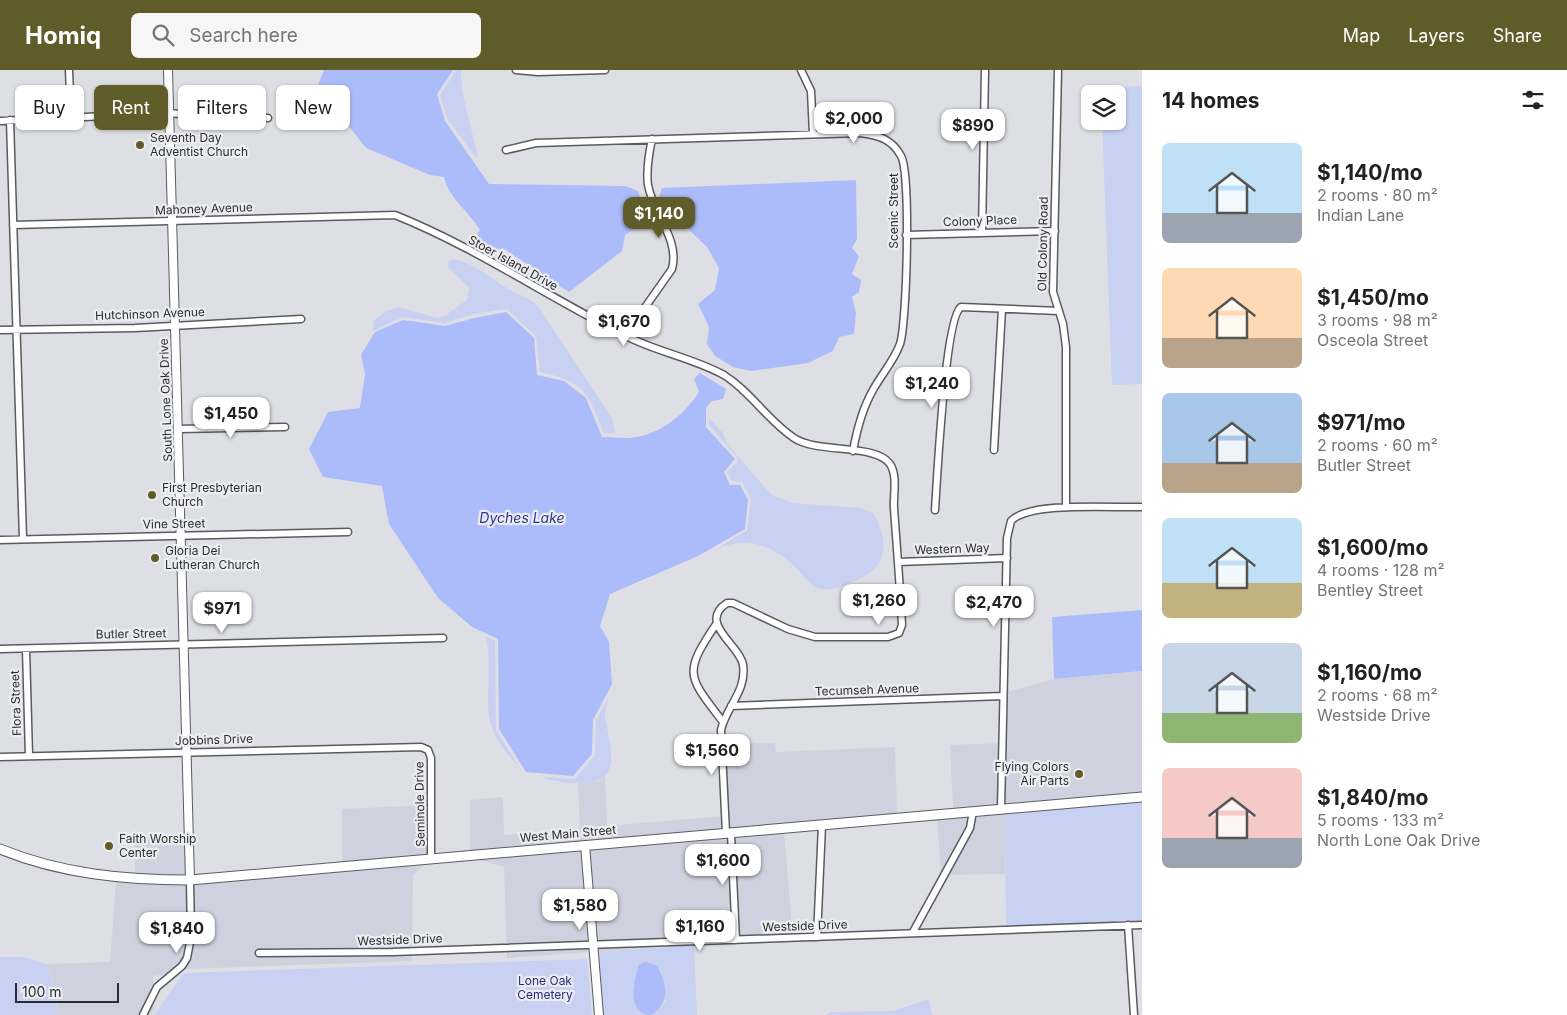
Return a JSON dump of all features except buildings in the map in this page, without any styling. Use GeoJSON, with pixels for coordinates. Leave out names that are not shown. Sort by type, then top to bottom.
{"type":"FeatureCollection","features":[{"type":"Feature","properties":{"kind":"main road","name":"West Main Street"},"geometry":{"type":"LineString","coordinates":[[0,849],[55,867],[96,875],[145,880],[190,880],[1142,797]]}},
{"type":"Feature","properties":{"kind":"street"},"geometry":{"type":"LineString","coordinates":[[69,70],[69,85]]}},
{"type":"Feature","properties":{"kind":"street","name":"South Lone Oak Drive"},"geometry":{"type":"LineString","coordinates":[[168,70],[190,880]]}},
{"type":"Feature","properties":{"kind":"street"},"geometry":{"type":"LineString","coordinates":[[516,70],[521,72],[605,70]]}},
{"type":"Feature","properties":{"kind":"street"},"geometry":{"type":"LineString","coordinates":[[801,70],[811,91],[813,134]]}},
{"type":"Feature","properties":{"kind":"street"},"geometry":{"type":"LineString","coordinates":[[982,232],[985,70]]}},
{"type":"Feature","properties":{"kind":"street","name":"Old Colony Road"},"geometry":{"type":"LineString","coordinates":[[1058,70],[1053,292],[1066,347],[1066,507]]}},
{"type":"Feature","properties":{"kind":"street"},"geometry":{"type":"LineString","coordinates":[[84,117],[169,113],[214,117],[268,118]]}},
{"type":"Feature","properties":{"kind":"street"},"geometry":{"type":"LineString","coordinates":[[10,120],[23,539]]}},
{"type":"Feature","properties":{"kind":"street"},"geometry":{"type":"LineString","coordinates":[[0,121],[15,120]]}},
{"type":"Feature","properties":{"kind":"street","name":"Scenic Street"},"geometry":{"type":"LineString","coordinates":[[506,150],[536,143],[813,134],[870,134],[879,136],[891,143],[902,157],[905,168],[906,234],[902,335],[895,355],[865,404],[853,451]]}},
{"type":"Feature","properties":{"kind":"street"},"geometry":{"type":"LineString","coordinates":[[627,337],[634,323],[672,269],[674,262],[672,245],[648,184],[652,139]]}},
{"type":"Feature","properties":{"kind":"street","name":"Mahoney Avenue"},"geometry":{"type":"LineString","coordinates":[[13,225],[395,215]]}},
{"type":"Feature","properties":{"kind":"street","name":"Stoer Island Drive"},"geometry":{"type":"LineString","coordinates":[[395,215],[436,233],[627,337],[723,375],[743,388],[781,428],[803,442],[827,449],[853,451],[881,457],[892,467],[902,626],[896,635],[815,637],[788,630],[730,602],[720,609],[717,623]]}},
{"type":"Feature","properties":{"kind":"street","name":"Colony Place"},"geometry":{"type":"LineString","coordinates":[[906,234],[1055,231]]}},
{"type":"Feature","properties":{"kind":"street"},"geometry":{"type":"LineString","coordinates":[[935,510],[945,385],[951,329],[955,313],[961,307],[1059,311]]}},
{"type":"Feature","properties":{"kind":"street"},"geometry":{"type":"LineString","coordinates":[[994,450],[1002,309]]}},
{"type":"Feature","properties":{"kind":"street","name":"Hutchinson Avenue"},"geometry":{"type":"LineString","coordinates":[[0,330],[301,319]]}},
{"type":"Feature","properties":{"kind":"street"},"geometry":{"type":"LineString","coordinates":[[178,429],[285,427]]}},
{"type":"Feature","properties":{"kind":"street"},"geometry":{"type":"LineString","coordinates":[[1001,809],[1008,530],[1015,516],[1034,511],[1066,507],[1142,507]]}},
{"type":"Feature","properties":{"kind":"street","name":"Vine Street"},"geometry":{"type":"LineString","coordinates":[[0,540],[348,532]]}},
{"type":"Feature","properties":{"kind":"street","name":"Western Way"},"geometry":{"type":"LineString","coordinates":[[898,562],[1007,558]]}},
{"type":"Feature","properties":{"kind":"street"},"geometry":{"type":"LineString","coordinates":[[717,623],[722,636],[738,652],[744,666],[741,688],[720,730],[736,940]]}},
{"type":"Feature","properties":{"kind":"street"},"geometry":{"type":"LineString","coordinates":[[717,623],[695,662],[694,676],[700,693],[723,722]]}},
{"type":"Feature","properties":{"kind":"street","name":"Butler Street"},"geometry":{"type":"LineString","coordinates":[[0,649],[443,638]]}},
{"type":"Feature","properties":{"kind":"street","name":"Flora Street"},"geometry":{"type":"LineString","coordinates":[[26,649],[29,756]]}},
{"type":"Feature","properties":{"kind":"street","name":"Tecumseh Avenue"},"geometry":{"type":"LineString","coordinates":[[731,706],[1003,696]]}},
{"type":"Feature","properties":{"kind":"street","name":"Jobbins Drive"},"geometry":{"type":"LineString","coordinates":[[0,757],[421,746],[428,750]]}},
{"type":"Feature","properties":{"kind":"street","name":"Seminole Drive"},"geometry":{"type":"LineString","coordinates":[[428,750],[431,758],[431,859]]}},
{"type":"Feature","properties":{"kind":"street"},"geometry":{"type":"LineString","coordinates":[[913,932],[970,828],[973,811]]}},
{"type":"Feature","properties":{"kind":"street"},"geometry":{"type":"LineString","coordinates":[[817,937],[822,825]]}},
{"type":"Feature","properties":{"kind":"street"},"geometry":{"type":"LineString","coordinates":[[585,845],[599,1015]]}},
{"type":"Feature","properties":{"kind":"street"},"geometry":{"type":"LineString","coordinates":[[143,1015],[156,987],[182,966],[186,958],[191,937],[190,880]]}},
{"type":"Feature","properties":{"kind":"street","name":"Westside Drive"},"geometry":{"type":"LineString","coordinates":[[259,953],[393,952],[1142,924]]}},
{"type":"Feature","properties":{"kind":"street"},"geometry":{"type":"LineString","coordinates":[[1128,925],[1134,1015]]}},
{"type":"Feature","properties":{"kind":"shaded area"},"geometry":{"type":"Polygon","coordinates":[[[1142,671],[1142,793],[1005,803],[1004,805],[953,809],[950,745],[1006,743],[1007,692],[1054,679],[1142,671]]]}},
{"type":"Feature","properties":{"kind":"shaded area"},"geometry":{"type":"Polygon","coordinates":[[[775,743],[776,752],[895,747],[897,814],[470,851],[470,800],[503,797],[504,835],[580,829],[578,783],[600,781],[605,775],[607,826],[724,816],[723,744],[775,743]]]}},
{"type":"Feature","properties":{"kind":"shaded area"},"geometry":{"type":"Polygon","coordinates":[[[431,805],[434,854],[342,863],[342,809],[431,805]]]}},
{"type":"Feature","properties":{"kind":"shaded area"},"geometry":{"type":"Polygon","coordinates":[[[1005,813],[1005,874],[941,875],[937,818],[1005,813]]]}},
{"type":"Feature","properties":{"kind":"shaded area"},"geometry":{"type":"Polygon","coordinates":[[[784,832],[793,939],[742,940],[597,952],[589,849],[784,832]]]}},
{"type":"Feature","properties":{"kind":"shaded area"},"geometry":{"type":"Polygon","coordinates":[[[185,835],[186,876],[135,875],[135,836],[185,835]]]}},
{"type":"Feature","properties":{"kind":"shaded area"},"geometry":{"type":"Polygon","coordinates":[[[582,849],[590,952],[507,958],[504,867],[476,859],[582,849]]]}},
{"type":"Feature","properties":{"kind":"shaded area"},"geometry":{"type":"Polygon","coordinates":[[[426,863],[413,875],[412,961],[184,969],[179,973],[153,976],[154,1009],[150,1015],[56,1015],[57,1002],[52,976],[46,964],[110,962],[116,881],[194,884],[426,863]]]}},
{"type":"Feature","properties":{"kind":"green space"},"geometry":{"type":"Polygon","coordinates":[[[456,70],[461,70],[462,91],[478,157],[475,156],[448,120],[440,95],[456,70]]]}},
{"type":"Feature","properties":{"kind":"green space"},"geometry":{"type":"Polygon","coordinates":[[[1142,86],[1142,384],[1112,385],[1102,130],[1126,130],[1126,87],[1142,86]]]}},
{"type":"Feature","properties":{"kind":"green space"},"geometry":{"type":"Polygon","coordinates":[[[453,259],[475,267],[538,306],[612,418],[615,433],[604,433],[588,398],[576,385],[567,380],[540,372],[536,336],[507,309],[473,314],[445,323],[403,317],[373,331],[374,320],[386,311],[398,307],[438,318],[446,315],[467,300],[469,288],[448,267],[449,261],[453,259]]]}},
{"type":"Feature","properties":{"kind":"green space"},"geometry":{"type":"Polygon","coordinates":[[[709,418],[722,432],[728,445],[772,495],[793,503],[860,508],[874,514],[883,538],[882,558],[877,566],[860,579],[831,589],[824,589],[817,588],[811,584],[780,554],[760,545],[739,543],[716,549],[747,530],[751,499],[742,482],[732,481],[727,472],[737,462],[738,458],[709,425],[709,418]]]}},
{"type":"Feature","properties":{"kind":"green space"},"geometry":{"type":"Polygon","coordinates":[[[486,637],[495,641],[496,730],[518,765],[503,749],[494,733],[490,719],[488,704],[489,656],[486,637]]]}},
{"type":"Feature","properties":{"kind":"green space"},"geometry":{"type":"Polygon","coordinates":[[[609,696],[605,715],[611,765],[607,773],[601,779],[584,783],[565,782],[540,777],[575,779],[595,755],[596,720],[609,696]]]}},
{"type":"Feature","properties":{"kind":"green space"},"geometry":{"type":"Polygon","coordinates":[[[1142,801],[1142,926],[1006,932],[1005,813],[1142,801]]]}},
{"type":"Feature","properties":{"kind":"green space"},"geometry":{"type":"Polygon","coordinates":[[[694,945],[697,1015],[651,1015],[662,1007],[666,1000],[633,985],[638,1009],[646,1015],[602,1015],[598,952],[694,945]]]}},
{"type":"Feature","properties":{"kind":"green space"},"geometry":{"type":"Polygon","coordinates":[[[0,957],[24,957],[46,964],[55,989],[56,1015],[0,1015],[0,957]]]}},
{"type":"Feature","properties":{"kind":"green space","name":"Lone Oak Cemetery"},"geometry":{"type":"Polygon","coordinates":[[[587,959],[592,1015],[154,1015],[184,973],[587,959]]]}},
{"type":"Feature","properties":{"kind":"green space"},"geometry":{"type":"Polygon","coordinates":[[[929,999],[932,1015],[826,1015],[830,1012],[893,1011],[929,999]]]}},
{"type":"Feature","properties":{"kind":"water"},"geometry":{"type":"Polygon","coordinates":[[[324,70],[453,70],[437,94],[445,121],[489,184],[625,186],[638,191],[648,219],[625,235],[622,251],[569,292],[503,248],[492,251],[475,238],[480,230],[450,192],[444,177],[430,175],[366,148],[350,128],[350,85],[318,85],[324,70]]]}},
{"type":"Feature","properties":{"kind":"water"},"geometry":{"type":"Polygon","coordinates":[[[856,180],[857,239],[852,248],[859,256],[852,274],[861,280],[859,292],[852,297],[856,313],[854,334],[839,337],[833,351],[808,363],[751,371],[733,367],[715,356],[707,344],[709,327],[698,304],[715,290],[719,268],[707,247],[684,225],[672,224],[658,200],[662,188],[856,180]]]}},
{"type":"Feature","properties":{"kind":"water","name":"Dyches Lake"},"geometry":{"type":"Polygon","coordinates":[[[506,312],[534,338],[537,375],[564,381],[586,398],[602,437],[637,437],[665,426],[687,407],[699,392],[694,379],[700,373],[726,389],[723,399],[712,401],[706,408],[706,427],[735,459],[724,472],[730,485],[740,485],[748,500],[745,529],[698,556],[610,594],[600,626],[609,642],[612,684],[593,720],[592,754],[573,776],[526,772],[499,729],[498,639],[472,627],[438,598],[389,524],[382,486],[323,477],[309,449],[328,412],[360,408],[365,374],[361,355],[375,332],[403,320],[445,326],[506,312]]]}},
{"type":"Feature","properties":{"kind":"water"},"geometry":{"type":"Polygon","coordinates":[[[1142,610],[1142,671],[1054,679],[1052,617],[1142,610]]]}},
{"type":"Feature","properties":{"kind":"water"},"geometry":{"type":"Polygon","coordinates":[[[646,962],[657,966],[665,986],[662,1005],[651,1015],[643,1013],[638,1009],[634,996],[635,979],[639,965],[646,962]]]}},
{"type":"Feature","properties":{"kind":"place","name":"Seventh Day Adventist Church"},"geometry":{"type":"Point","coordinates":[140,145]}},
{"type":"Feature","properties":{"kind":"place","name":"First Presbyterian Church"},"geometry":{"type":"Point","coordinates":[152,495]}},
{"type":"Feature","properties":{"kind":"place","name":"Gloria Dei Lutheran Church"},"geometry":{"type":"Point","coordinates":[155,558]}},
{"type":"Feature","properties":{"kind":"place","name":"Flying Colors Air Parts"},"geometry":{"type":"Point","coordinates":[1079,774]}},
{"type":"Feature","properties":{"kind":"place","name":"Faith Worship Center"},"geometry":{"type":"Point","coordinates":[109,846]}}]}
